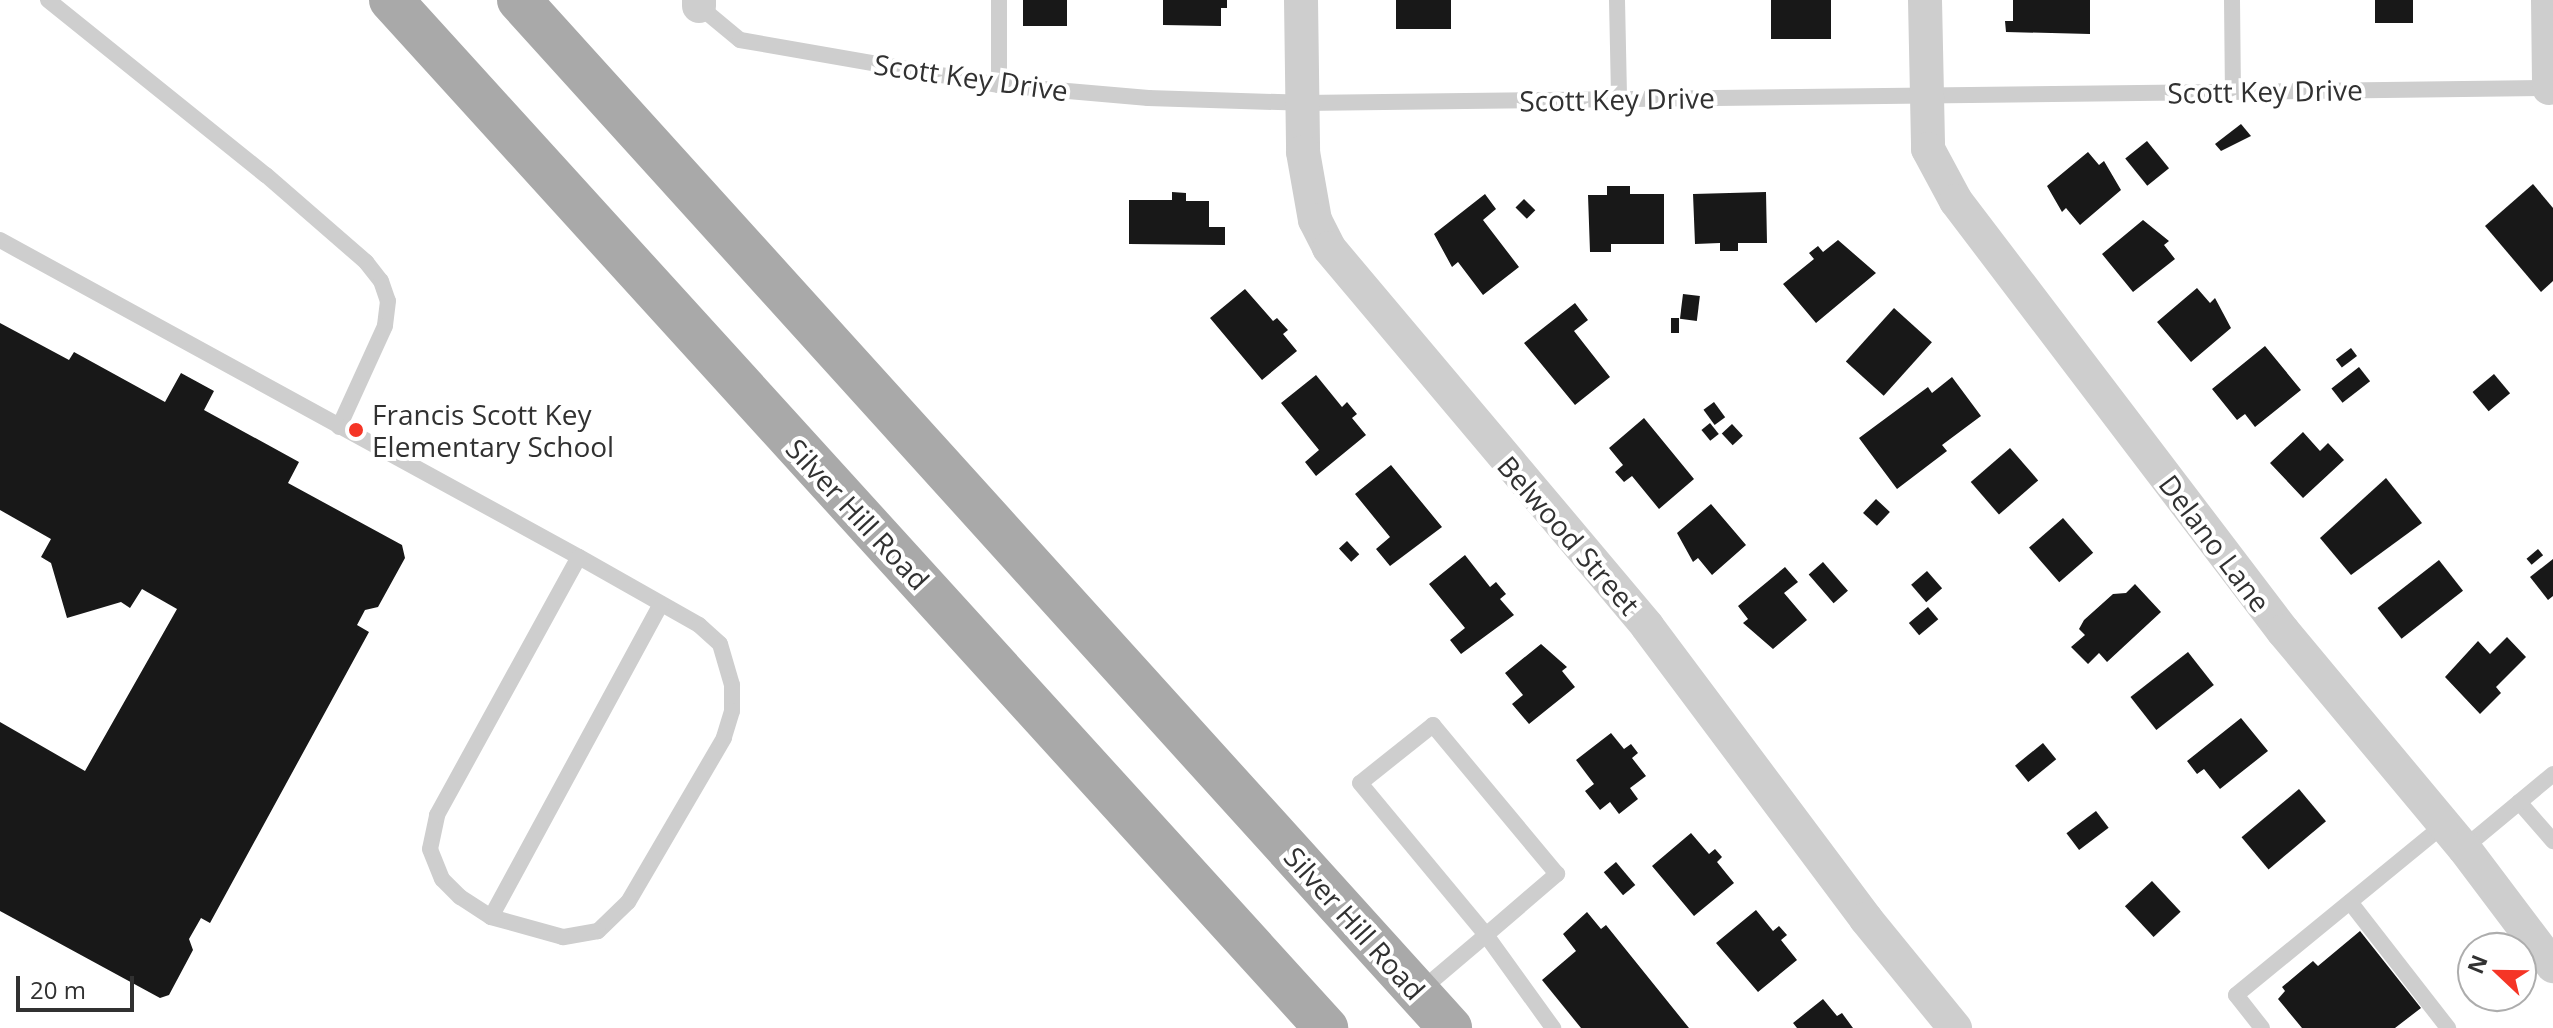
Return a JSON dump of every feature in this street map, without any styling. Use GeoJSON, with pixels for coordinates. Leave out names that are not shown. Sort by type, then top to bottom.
{"type":"FeatureCollection","features":[{"type":"Feature","properties":{"kind":"main road","name":"Silver Hill Road"},"geometry":{"type":"LineString","coordinates":[[391,0],[1326,1028]]}},
{"type":"Feature","properties":{"kind":"main road","name":"Silver Hill Road"},"geometry":{"type":"LineString","coordinates":[[519,0],[1450,1028]]}},
{"type":"Feature","properties":{"kind":"street","name":"Belwood Street"},"geometry":{"type":"LineString","coordinates":[[1301,0],[1308,189],[1329,248],[1647,626],[1866,919],[1955,1028]]}},
{"type":"Feature","properties":{"kind":"street","name":"Delano Lane"},"geometry":{"type":"LineString","coordinates":[[1925,0],[1928,149],[1956,201],[2283,631],[2454,836],[2553,966]]}},
{"type":"Feature","properties":{"kind":"street"},"geometry":{"type":"LineString","coordinates":[[2548,0],[2551,88]]}},
{"type":"Feature","properties":{"kind":"lane"},"geometry":{"type":"LineString","coordinates":[[48,0],[266,175],[366,262],[381,281],[388,301],[385,326],[339,427]]}},
{"type":"Feature","properties":{"kind":"lane"},"geometry":{"type":"LineString","coordinates":[[999,0],[999,85]]}},
{"type":"Feature","properties":{"kind":"lane"},"geometry":{"type":"LineString","coordinates":[[1617,0],[1619,99]]}},
{"type":"Feature","properties":{"kind":"lane"},"geometry":{"type":"LineString","coordinates":[[2232,0],[2233,92]]}},
{"type":"Feature","properties":{"kind":"lane","name":"Scott Key Drive"},"geometry":{"type":"LineString","coordinates":[[699,3],[740,40],[999,85],[1148,98],[1303,103],[2551,88]]}},
{"type":"Feature","properties":{"kind":"lane"},"geometry":{"type":"LineString","coordinates":[[0,240],[579,557],[661,604],[720,644],[732,685],[732,711],[724,738],[628,902],[598,931],[563,937],[491,917],[442,879],[430,849],[437,815],[579,557]]}},
{"type":"Feature","properties":{"kind":"lane"},"geometry":{"type":"LineString","coordinates":[[491,917],[661,604]]}},
{"type":"Feature","properties":{"kind":"lane"},"geometry":{"type":"LineString","coordinates":[[1419,992],[1486,935],[1557,874],[1433,725],[1360,783],[1486,935],[1553,1028]]}},
{"type":"Feature","properties":{"kind":"lane"},"geometry":{"type":"LineString","coordinates":[[2262,1028],[2236,995],[2350,902],[2454,836],[2519,802],[2553,774]]}},
{"type":"Feature","properties":{"kind":"lane"},"geometry":{"type":"LineString","coordinates":[[2519,802],[2553,841]]}},
{"type":"Feature","properties":{"kind":"lane"},"geometry":{"type":"LineString","coordinates":[[2350,902],[2448,1028]]}},
{"type":"Feature","properties":{"kind":"building"},"geometry":{"type":"Polygon","coordinates":[[[1023,0],[1067,0],[1067,26],[1023,26],[1023,0]]]}},
{"type":"Feature","properties":{"kind":"building"},"geometry":{"type":"Polygon","coordinates":[[[1163,0],[1227,0],[1227,8],[1221,8],[1221,26],[1163,25],[1163,0]]]}},
{"type":"Feature","properties":{"kind":"building"},"geometry":{"type":"Polygon","coordinates":[[[1396,0],[1451,0],[1451,29],[1396,29],[1396,0]]]}},
{"type":"Feature","properties":{"kind":"building"},"geometry":{"type":"Polygon","coordinates":[[[1771,0],[1831,0],[1831,39],[1771,39],[1771,0]]]}},
{"type":"Feature","properties":{"kind":"building"},"geometry":{"type":"Polygon","coordinates":[[[2013,0],[2090,0],[2090,34],[2006,32],[2005,21],[2013,21],[2013,0]]]}},
{"type":"Feature","properties":{"kind":"building"},"geometry":{"type":"Polygon","coordinates":[[[2375,0],[2413,0],[2413,23],[2375,23],[2375,0]]]}},
{"type":"Feature","properties":{"kind":"building"},"geometry":{"type":"Polygon","coordinates":[[[2241,124],[2251,136],[2221,151],[2215,144],[2241,124]]]}},
{"type":"Feature","properties":{"kind":"building"},"geometry":{"type":"Polygon","coordinates":[[[2147,141],[2169,168],[2147,186],[2125,159],[2147,141]]]}},
{"type":"Feature","properties":{"kind":"building"},"geometry":{"type":"Polygon","coordinates":[[[2088,152],[2099,165],[2104,161],[2121,190],[2080,225],[2066,208],[2062,212],[2047,186],[2088,152]]]}},
{"type":"Feature","properties":{"kind":"building"},"geometry":{"type":"Polygon","coordinates":[[[2533,184],[2553,208],[2553,281],[2541,292],[2485,226],[2533,184]]]}},
{"type":"Feature","properties":{"kind":"building"},"geometry":{"type":"Polygon","coordinates":[[[1607,186],[1630,186],[1630,194],[1664,194],[1664,244],[1611,244],[1611,252],[1590,252],[1588,195],[1607,195],[1607,186]]]}},
{"type":"Feature","properties":{"kind":"building"},"geometry":{"type":"Polygon","coordinates":[[[1172,192],[1186,193],[1186,201],[1209,201],[1209,227],[1225,227],[1225,245],[1129,244],[1129,200],[1172,200],[1172,192]]]}},
{"type":"Feature","properties":{"kind":"building"},"geometry":{"type":"Polygon","coordinates":[[[1766,192],[1767,243],[1738,243],[1738,251],[1720,251],[1720,243],[1695,244],[1693,194],[1766,192]]]}},
{"type":"Feature","properties":{"kind":"building"},"geometry":{"type":"Polygon","coordinates":[[[1485,194],[1496,209],[1483,220],[1519,267],[1483,295],[1458,262],[1452,267],[1434,234],[1485,194]]]}},
{"type":"Feature","properties":{"kind":"building"},"geometry":{"type":"Polygon","coordinates":[[[1524,199],[1535,210],[1527,219],[1516,207],[1524,199]]]}},
{"type":"Feature","properties":{"kind":"building"},"geometry":{"type":"Polygon","coordinates":[[[2143,220],[2169,241],[2164,245],[2175,259],[2133,292],[2102,254],[2143,220]]]}},
{"type":"Feature","properties":{"kind":"building"},"geometry":{"type":"Polygon","coordinates":[[[1838,240],[1876,273],[1816,323],[1783,284],[1814,259],[1809,253],[1818,246],[1823,252],[1838,240]]]}},
{"type":"Feature","properties":{"kind":"building"},"geometry":{"type":"Polygon","coordinates":[[[2197,288],[2210,303],[2215,298],[2231,328],[2191,362],[2157,322],[2197,288]]]}},
{"type":"Feature","properties":{"kind":"building"},"geometry":{"type":"Polygon","coordinates":[[[1245,289],[1273,321],[1277,318],[1288,330],[1283,334],[1297,351],[1262,380],[1210,318],[1245,289]]]}},
{"type":"Feature","properties":{"kind":"building"},"geometry":{"type":"Polygon","coordinates":[[[1683,294],[1700,296],[1697,321],[1680,319],[1683,294]]]}},
{"type":"Feature","properties":{"kind":"building"},"geometry":{"type":"Polygon","coordinates":[[[1575,303],[1588,320],[1574,331],[1610,377],[1575,405],[1524,343],[1575,303]]]}},
{"type":"Feature","properties":{"kind":"building"},"geometry":{"type":"Polygon","coordinates":[[[1894,308],[1932,342],[1884,396],[1846,362],[1894,308]]]}},
{"type":"Feature","properties":{"kind":"building"},"geometry":{"type":"Polygon","coordinates":[[[1671,318],[1679,318],[1679,333],[1671,333],[1671,318]]]}},
{"type":"Feature","properties":{"kind":"building"},"geometry":{"type":"Polygon","coordinates":[[[0,323],[69,360],[74,352],[165,402],[181,373],[214,391],[204,410],[299,462],[288,483],[402,545],[405,558],[378,607],[365,610],[357,625],[369,632],[210,923],[201,918],[189,939],[193,950],[169,995],[160,998],[0,911],[0,722],[85,771],[177,609],[142,589],[130,608],[121,602],[67,618],[51,563],[41,557],[51,539],[0,510],[0,323]]]}},
{"type":"Feature","properties":{"kind":"building"},"geometry":{"type":"Polygon","coordinates":[[[2265,346],[2301,390],[2255,427],[2245,414],[2237,420],[2212,389],[2265,346]]]}},
{"type":"Feature","properties":{"kind":"building"},"geometry":{"type":"Polygon","coordinates":[[[2351,348],[2357,356],[2342,367],[2336,359],[2351,348]]]}},
{"type":"Feature","properties":{"kind":"building"},"geometry":{"type":"Polygon","coordinates":[[[2359,367],[2370,381],[2343,403],[2331,389],[2359,367]]]}},
{"type":"Feature","properties":{"kind":"building"},"geometry":{"type":"Polygon","coordinates":[[[2494,374],[2510,393],[2489,411],[2473,392],[2494,374]]]}},
{"type":"Feature","properties":{"kind":"building"},"geometry":{"type":"Polygon","coordinates":[[[1316,375],[1342,407],[1347,402],[1357,414],[1352,418],[1366,435],[1316,476],[1305,462],[1319,450],[1281,403],[1316,375]]]}},
{"type":"Feature","properties":{"kind":"building"},"geometry":{"type":"Polygon","coordinates":[[[1952,377],[1981,416],[1942,445],[1947,451],[1897,489],[1859,438],[1928,387],[1932,393],[1952,377]]]}},
{"type":"Feature","properties":{"kind":"building"},"geometry":{"type":"Polygon","coordinates":[[[1714,402],[1725,417],[1715,425],[1703,410],[1714,402]]]}},
{"type":"Feature","properties":{"kind":"building"},"geometry":{"type":"Polygon","coordinates":[[[1644,418],[1694,479],[1659,509],[1632,476],[1624,482],[1615,472],[1623,465],[1609,448],[1644,418]]]}},
{"type":"Feature","properties":{"kind":"building"},"geometry":{"type":"Polygon","coordinates":[[[1710,423],[1719,434],[1710,441],[1701,430],[1710,423]]]}},
{"type":"Feature","properties":{"kind":"building"},"geometry":{"type":"Polygon","coordinates":[[[1732,424],[1743,436],[1733,445],[1722,434],[1732,424]]]}},
{"type":"Feature","properties":{"kind":"building"},"geometry":{"type":"Polygon","coordinates":[[[2303,432],[2320,451],[2328,443],[2344,460],[2303,498],[2270,463],[2303,432]]]}},
{"type":"Feature","properties":{"kind":"building"},"geometry":{"type":"Polygon","coordinates":[[[2010,448],[2038,480],[1999,515],[1971,482],[2010,448]]]}},
{"type":"Feature","properties":{"kind":"building"},"geometry":{"type":"Polygon","coordinates":[[[1391,465],[1442,527],[1390,566],[1376,549],[1390,537],[1355,494],[1391,465]]]}},
{"type":"Feature","properties":{"kind":"building"},"geometry":{"type":"Polygon","coordinates":[[[2386,478],[2422,523],[2351,575],[2320,538],[2386,478]]]}},
{"type":"Feature","properties":{"kind":"building"},"geometry":{"type":"Polygon","coordinates":[[[1876,499],[1890,512],[1877,526],[1863,513],[1876,499]]]}},
{"type":"Feature","properties":{"kind":"building"},"geometry":{"type":"Polygon","coordinates":[[[1711,504],[1746,545],[1712,575],[1698,558],[1693,562],[1677,533],[1711,504]]]}},
{"type":"Feature","properties":{"kind":"building"},"geometry":{"type":"Polygon","coordinates":[[[2063,518],[2093,553],[2059,582],[2029,548],[2063,518]]]}},
{"type":"Feature","properties":{"kind":"building"},"geometry":{"type":"Polygon","coordinates":[[[1347,541],[1359,554],[1351,562],[1339,549],[1347,541]]]}},
{"type":"Feature","properties":{"kind":"building"},"geometry":{"type":"Polygon","coordinates":[[[2538,549],[2543,555],[2532,565],[2527,559],[2538,549]]]}},
{"type":"Feature","properties":{"kind":"building"},"geometry":{"type":"Polygon","coordinates":[[[1465,555],[1490,587],[1496,582],[1506,594],[1500,599],[1514,615],[1461,654],[1450,640],[1465,628],[1429,584],[1465,555]]]}},
{"type":"Feature","properties":{"kind":"building"},"geometry":{"type":"Polygon","coordinates":[[[2553,559],[2553,596],[2548,600],[2530,577],[2553,559]]]}},
{"type":"Feature","properties":{"kind":"building"},"geometry":{"type":"Polygon","coordinates":[[[2439,560],[2463,591],[2402,639],[2378,608],[2439,560]]]}},
{"type":"Feature","properties":{"kind":"building"},"geometry":{"type":"Polygon","coordinates":[[[1823,562],[1848,591],[1834,603],[1809,574],[1823,562]]]}},
{"type":"Feature","properties":{"kind":"building"},"geometry":{"type":"Polygon","coordinates":[[[1785,567],[1798,582],[1784,593],[1807,620],[1773,649],[1743,623],[1748,619],[1738,606],[1785,567]]]}},
{"type":"Feature","properties":{"kind":"building"},"geometry":{"type":"Polygon","coordinates":[[[1927,571],[1942,588],[1926,602],[1911,585],[1927,571]]]}},
{"type":"Feature","properties":{"kind":"building"},"geometry":{"type":"Polygon","coordinates":[[[2135,584],[2161,612],[2107,662],[2099,653],[2088,664],[2071,647],[2085,635],[2079,629],[2084,620],[2113,594],[2126,593],[2135,584]]]}},
{"type":"Feature","properties":{"kind":"building"},"geometry":{"type":"Polygon","coordinates":[[[1928,607],[1938,619],[1919,635],[1909,623],[1928,607]]]}},
{"type":"Feature","properties":{"kind":"building"},"geometry":{"type":"Polygon","coordinates":[[[2507,637],[2526,657],[2496,687],[2501,693],[2480,714],[2445,677],[2478,641],[2490,654],[2507,637]]]}},
{"type":"Feature","properties":{"kind":"building"},"geometry":{"type":"Polygon","coordinates":[[[1541,644],[1567,667],[1562,671],[1575,687],[1529,724],[1512,704],[1523,695],[1505,673],[1541,644]]]}},
{"type":"Feature","properties":{"kind":"building"},"geometry":{"type":"Polygon","coordinates":[[[2188,652],[2214,685],[2156,730],[2130,697],[2188,652]]]}},
{"type":"Feature","properties":{"kind":"building"},"geometry":{"type":"Polygon","coordinates":[[[2241,718],[2268,751],[2220,789],[2204,769],[2197,774],[2187,761],[2241,718]]]}},
{"type":"Feature","properties":{"kind":"building"},"geometry":{"type":"Polygon","coordinates":[[[1611,733],[1624,749],[1631,744],[1638,753],[1632,758],[1646,776],[1630,788],[1638,799],[1619,814],[1610,802],[1600,810],[1585,791],[1594,784],[1576,760],[1611,733]]]}},
{"type":"Feature","properties":{"kind":"building"},"geometry":{"type":"Polygon","coordinates":[[[2043,743],[2056,759],[2028,782],[2015,766],[2043,743]]]}},
{"type":"Feature","properties":{"kind":"building"},"geometry":{"type":"Polygon","coordinates":[[[2299,789],[2326,821],[2269,869],[2242,837],[2299,789]]]}},
{"type":"Feature","properties":{"kind":"building"},"geometry":{"type":"Polygon","coordinates":[[[2096,811],[2109,828],[2079,850],[2066,833],[2096,811]]]}},
{"type":"Feature","properties":{"kind":"building"},"geometry":{"type":"Polygon","coordinates":[[[1691,833],[1709,854],[1715,849],[1722,857],[1717,862],[1734,883],[1694,916],[1652,866],[1691,833]]]}},
{"type":"Feature","properties":{"kind":"building"},"geometry":{"type":"Polygon","coordinates":[[[1616,862],[1635,885],[1623,895],[1604,872],[1616,862]]]}},
{"type":"Feature","properties":{"kind":"building"},"geometry":{"type":"Polygon","coordinates":[[[2152,881],[2181,912],[2154,937],[2125,906],[2152,881]]]}},
{"type":"Feature","properties":{"kind":"building"},"geometry":{"type":"Polygon","coordinates":[[[1756,910],[1773,931],[1779,926],[1787,935],[1781,940],[1797,960],[1758,992],[1716,943],[1756,910]]]}},
{"type":"Feature","properties":{"kind":"building"},"geometry":{"type":"Polygon","coordinates":[[[1587,912],[1601,929],[1606,925],[1689,1028],[1581,1028],[1542,980],[1576,951],[1563,934],[1587,912]]]}},
{"type":"Feature","properties":{"kind":"building"},"geometry":{"type":"Polygon","coordinates":[[[2360,931],[2421,1008],[2395,1028],[2302,1028],[2278,999],[2285,991],[2282,987],[2313,961],[2318,966],[2360,931]]]}},
{"type":"Feature","properties":{"kind":"building"},"geometry":{"type":"Polygon","coordinates":[[[1823,999],[1837,1016],[1842,1013],[1853,1028],[1797,1028],[1793,1023],[1823,999]]]}},
{"type":"Feature","properties":{"kind":"place","name":"Francis Scott Key Elementary School"},"geometry":{"type":"Point","coordinates":[356,430]}}]}
